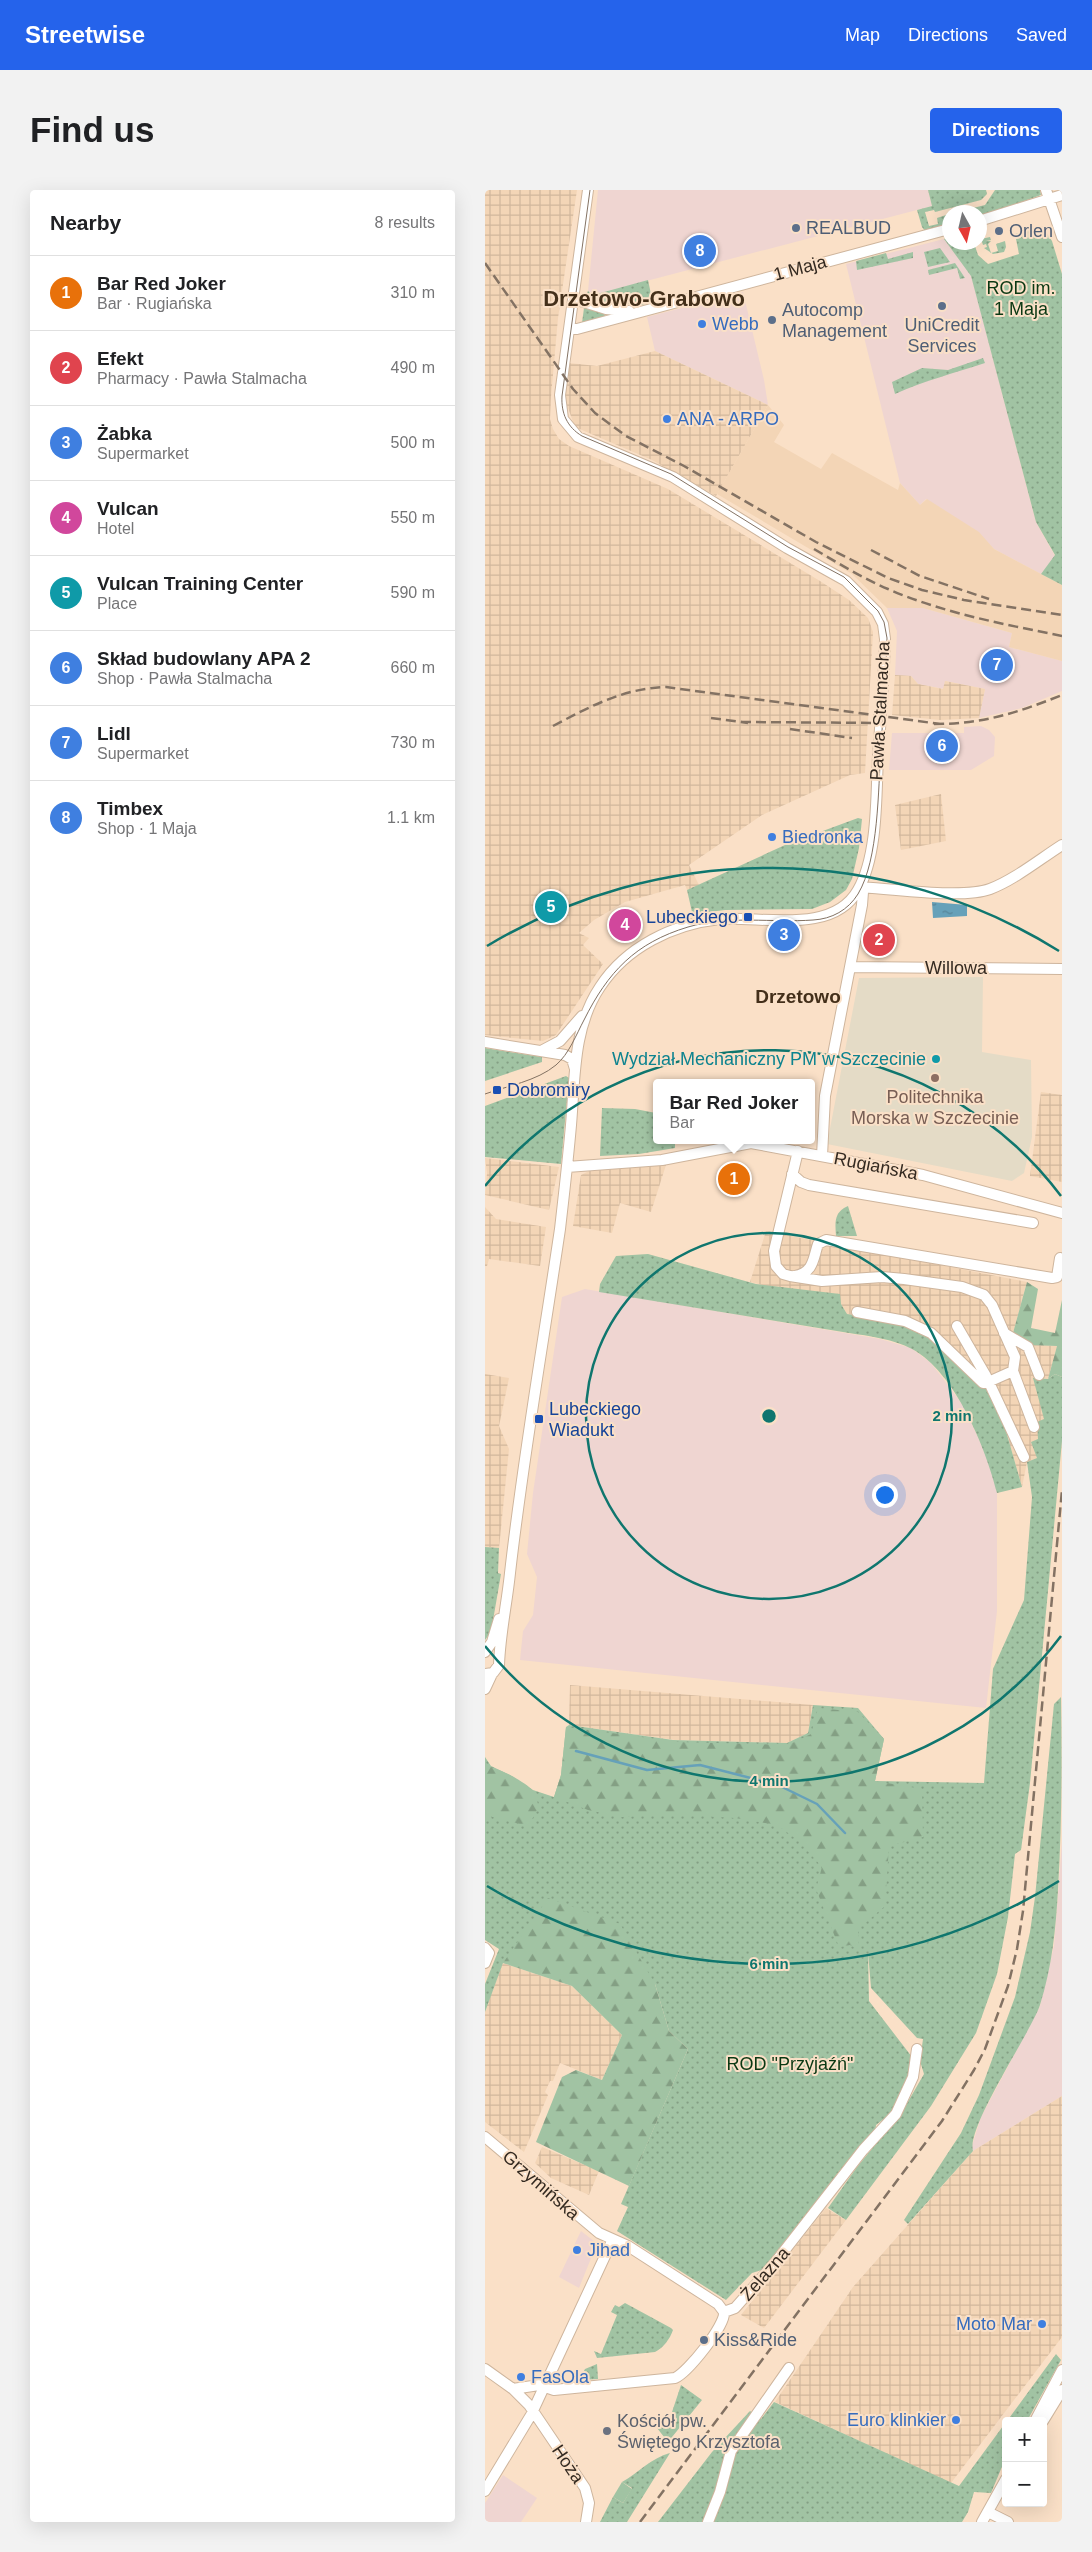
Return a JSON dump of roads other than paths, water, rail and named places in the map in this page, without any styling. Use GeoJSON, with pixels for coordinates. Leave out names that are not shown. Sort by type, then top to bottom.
{"type":"FeatureCollection","features":[{"type":"Feature","properties":{"kind":"street"},"geometry":{"type":"LineString","coordinates":[[569,329],[588,190]]}},
{"type":"Feature","properties":{"kind":"street"},"geometry":{"type":"LineString","coordinates":[[987,218],[1048,194],[1062,195]]}},
{"type":"Feature","properties":{"kind":"street"},"geometry":{"type":"LineString","coordinates":[[1048,194],[1062,237]]}},
{"type":"Feature","properties":{"kind":"street","name":"1 Maja"},"geometry":{"type":"LineString","coordinates":[[569,329],[579,329],[650,308],[942,231]]}},
{"type":"Feature","properties":{"kind":"street","name":"1 Maja"},"geometry":{"type":"LineString","coordinates":[[574,299],[612,310],[650,308]]}},
{"type":"Feature","properties":{"kind":"street","name":"Pawła Stalmacha"},"geometry":{"type":"LineString","coordinates":[[569,329],[561,410],[567,425],[579,436],[677,480],[787,548],[842,578],[878,614],[883,626],[885,641],[876,804],[869,858],[860,887],[863,891],[863,897],[825,1096],[823,1156]]}},
{"type":"Feature","properties":{"kind":"street"},"geometry":{"type":"LineString","coordinates":[[539,1050],[560,1042],[587,1010],[602,984],[619,964],[638,948],[663,934],[694,924],[720,920],[823,917],[846,905],[860,887],[958,893],[982,891],[996,886],[1062,845]]}},
{"type":"Feature","properties":{"kind":"street","name":"Willowa"},"geometry":{"type":"LineString","coordinates":[[850,967],[1062,969]]}},
{"type":"Feature","properties":{"kind":"street"},"geometry":{"type":"LineString","coordinates":[[485,1689],[488,1674],[498,1668],[518,1499],[559,1234],[581,1027],[587,1010]]}},
{"type":"Feature","properties":{"kind":"street"},"geometry":{"type":"LineString","coordinates":[[485,1042],[569,1056],[574,1062],[575,1072]]}},
{"type":"Feature","properties":{"kind":"street","name":"Rugiańska"},"geometry":{"type":"LineString","coordinates":[[567,1167],[662,1160],[744,1144],[798,1151],[923,1175],[1062,1213]]}},
{"type":"Feature","properties":{"kind":"street"},"geometry":{"type":"LineString","coordinates":[[798,1151],[773,1255],[779,1270],[794,1277],[822,1281],[890,1277],[968,1289],[989,1299],[1015,1357],[1013,1371],[1034,1427]]}},
{"type":"Feature","properties":{"kind":"street"},"geometry":{"type":"LineString","coordinates":[[792,1174],[801,1182],[809,1185],[1033,1223]]}},
{"type":"Feature","properties":{"kind":"street"},"geometry":{"type":"LineString","coordinates":[[794,1277],[804,1274],[810,1268],[815,1261],[819,1244],[826,1240],[1052,1278],[1057,1277],[1060,1272],[1060,1258]]}},
{"type":"Feature","properties":{"kind":"street"},"geometry":{"type":"LineString","coordinates":[[857,1312],[905,1321],[931,1333],[981,1382],[989,1382],[1013,1371]]}},
{"type":"Feature","properties":{"kind":"street"},"geometry":{"type":"LineString","coordinates":[[957,1326],[989,1382],[1023,1457]]}},
{"type":"Feature","properties":{"kind":"street"},"geometry":{"type":"LineString","coordinates":[[1004,1333],[1028,1347],[1039,1375]]}},
{"type":"Feature","properties":{"kind":"street"},"geometry":{"type":"LineString","coordinates":[[499,1661],[495,1654],[485,1652],[493,1640],[509,1584]]}},
{"type":"Feature","properties":{"kind":"street","name":"Żelazna"},"geometry":{"type":"LineString","coordinates":[[513,2389],[543,2386],[554,2390],[677,2377],[686,2371],[722,2323],[724,2312],[735,2308],[774,2264],[863,2150],[896,2114],[913,2077],[917,2049]]}},
{"type":"Feature","properties":{"kind":"street","name":"Grzymińska"},"geometry":{"type":"LineString","coordinates":[[485,2138],[577,2216],[612,2241],[640,2254],[718,2304],[724,2312]]}},
{"type":"Feature","properties":{"kind":"street"},"geometry":{"type":"LineString","coordinates":[[485,2491],[533,2410],[612,2241]]}},
{"type":"Feature","properties":{"kind":"street"},"geometry":{"type":"LineString","coordinates":[[708,2522],[721,2492],[731,2452],[789,2368]]}},
{"type":"Feature","properties":{"kind":"street","name":"Hoża"},"geometry":{"type":"LineString","coordinates":[[485,2369],[513,2389],[533,2410],[587,2493],[589,2507],[586,2522]]}},
{"type":"Feature","properties":{"kind":"street"},"geometry":{"type":"LineString","coordinates":[[1037,2417],[1062,2370]]}},
{"type":"Feature","properties":{"kind":"street"},"geometry":{"type":"LineString","coordinates":[[1045,2417],[1062,2390]]}},
{"type":"Feature","properties":{"kind":"street"},"geometry":{"type":"LineString","coordinates":[[982,2522],[1002,2486]]}},
{"type":"Feature","properties":{"kind":"street"},"geometry":{"type":"LineString","coordinates":[[988,2512],[1008,2522]]}},
{"type":"Feature","properties":{"kind":"water"},"geometry":{"type":"Polygon","coordinates":[[[932,902],[967,905],[967,916],[933,918],[932,902]]]}},
{"type":"Feature","properties":{"kind":"waterway"},"geometry":{"type":"LineString","coordinates":[[576,1751],[647,1770],[700,1765],[778,1785],[817,1804],[845,1833]]}},
{"type":"Feature","properties":{"kind":"tram line"},"geometry":{"type":"LineString","coordinates":[[485,1094],[531,1079],[548,1071],[561,1061],[593,1003],[613,974],[638,951],[653,942],[669,934],[703,923],[735,920],[813,920],[827,918],[839,913],[858,894],[865,879],[874,843],[887,638],[884,622],[878,611],[844,577],[788,547],[671,474],[582,436],[572,428],[566,419],[562,396],[590,190]]}},
{"type":"Feature","properties":{"kind":"railway"},"geometry":{"type":"LineString","coordinates":[[485,263],[573,389],[595,413],[626,436],[684,466],[816,542],[888,578],[922,590],[964,600],[1062,615]]}},
{"type":"Feature","properties":{"kind":"railway"},"geometry":{"type":"LineString","coordinates":[[814,549],[869,580],[930,605],[973,617],[1062,636]]}},
{"type":"Feature","properties":{"kind":"railway"},"geometry":{"type":"LineString","coordinates":[[871,550],[920,576],[989,599]]}},
{"type":"Feature","properties":{"kind":"railway"},"geometry":{"type":"LineString","coordinates":[[553,726],[593,706],[621,695],[651,688],[666,687],[940,724]]}},
{"type":"Feature","properties":{"kind":"railway"},"geometry":{"type":"LineString","coordinates":[[934,724],[984,720],[1030,707],[1062,695]]}},
{"type":"Feature","properties":{"kind":"railway"},"geometry":{"type":"LineString","coordinates":[[711,718],[748,723]]}},
{"type":"Feature","properties":{"kind":"railway"},"geometry":{"type":"LineString","coordinates":[[741,722],[889,723]]}},
{"type":"Feature","properties":{"kind":"railway"},"geometry":{"type":"LineString","coordinates":[[790,729],[852,738]]}},
{"type":"Feature","properties":{"kind":"railway"},"geometry":{"type":"LineString","coordinates":[[640,2522],[942,2121],[985,2049],[1008,1986],[1017,1949],[1023,1911],[1062,1490]]}},
{"type":"Feature","properties":{"kind":"place","name":"REALBUD"},"geometry":{"type":"Point","coordinates":[796,228]}},
{"type":"Feature","properties":{"kind":"place","name":"Orlen"},"geometry":{"type":"Point","coordinates":[999,231]}},
{"type":"Feature","properties":{"kind":"place","name":"Timbex"},"geometry":{"type":"Point","coordinates":[700,251]}},
{"type":"Feature","properties":{"kind":"place","name":"UniCredit Services"},"geometry":{"type":"Point","coordinates":[942,306]}},
{"type":"Feature","properties":{"kind":"place","name":"Autocomp Management"},"geometry":{"type":"Point","coordinates":[772,320]}},
{"type":"Feature","properties":{"kind":"place","name":"Webb"},"geometry":{"type":"Point","coordinates":[702,324]}},
{"type":"Feature","properties":{"kind":"place","name":"ANA - ARPO"},"geometry":{"type":"Point","coordinates":[667,419]}},
{"type":"Feature","properties":{"kind":"place","name":"Lidl"},"geometry":{"type":"Point","coordinates":[997,665]}},
{"type":"Feature","properties":{"kind":"place","name":"Skład budowlany APA 2"},"geometry":{"type":"Point","coordinates":[942,746]}},
{"type":"Feature","properties":{"kind":"place","name":"Biedronka"},"geometry":{"type":"Point","coordinates":[772,837]}},
{"type":"Feature","properties":{"kind":"place","name":"Vulcan Training Center"},"geometry":{"type":"Point","coordinates":[551,907]}},
{"type":"Feature","properties":{"kind":"place","name":"Lubeckiego"},"geometry":{"type":"Point","coordinates":[748,917]}},
{"type":"Feature","properties":{"kind":"place","name":"Vulcan"},"geometry":{"type":"Point","coordinates":[625,925]}},
{"type":"Feature","properties":{"kind":"place","name":"Żabka"},"geometry":{"type":"Point","coordinates":[784,935]}},
{"type":"Feature","properties":{"kind":"place","name":"Efekt"},"geometry":{"type":"Point","coordinates":[879,940]}},
{"type":"Feature","properties":{"kind":"place","name":"Wydział Mechaniczny PM w Szczecinie"},"geometry":{"type":"Point","coordinates":[936,1059]}},
{"type":"Feature","properties":{"kind":"place","name":"Politechnika Morska w Szczecinie"},"geometry":{"type":"Point","coordinates":[935,1078]}},
{"type":"Feature","properties":{"kind":"place","name":"Dobromiry"},"geometry":{"type":"Point","coordinates":[497,1090]}},
{"type":"Feature","properties":{"kind":"place","name":"Bar Red Joker"},"geometry":{"type":"Point","coordinates":[734,1179]}},
{"type":"Feature","properties":{"kind":"place","name":"Lubeckiego Wiadukt"},"geometry":{"type":"Point","coordinates":[539,1419]}},
{"type":"Feature","properties":{"kind":"place","name":"Jihad"},"geometry":{"type":"Point","coordinates":[577,2250]}},
{"type":"Feature","properties":{"kind":"place","name":"Moto Mar"},"geometry":{"type":"Point","coordinates":[1042,2324]}},
{"type":"Feature","properties":{"kind":"place","name":"Kiss&Ride"},"geometry":{"type":"Point","coordinates":[704,2340]}},
{"type":"Feature","properties":{"kind":"place","name":"FasOla"},"geometry":{"type":"Point","coordinates":[521,2377]}},
{"type":"Feature","properties":{"kind":"place","name":"Euro klinkier"},"geometry":{"type":"Point","coordinates":[956,2420]}},
{"type":"Feature","properties":{"kind":"place","name":"Kościół pw. Świętego Krzysztofa"},"geometry":{"type":"Point","coordinates":[607,2431]}},
{"type":"Feature","properties":{"kind":"district","name":"Drzetowo-Grabowo"},"geometry":{"type":"Point","coordinates":[644,298]}},
{"type":"Feature","properties":{"kind":"district","name":"Drzetowo"},"geometry":{"type":"Point","coordinates":[798,996]}},
{"type":"Feature","properties":{"kind":"park label","name":"ROD im. 1 Maja"},"geometry":{"type":"Point","coordinates":[1021,298]}},
{"type":"Feature","properties":{"kind":"park label","name":"ROD \"Przyjaźń\""},"geometry":{"type":"Point","coordinates":[790,2064]}}]}
